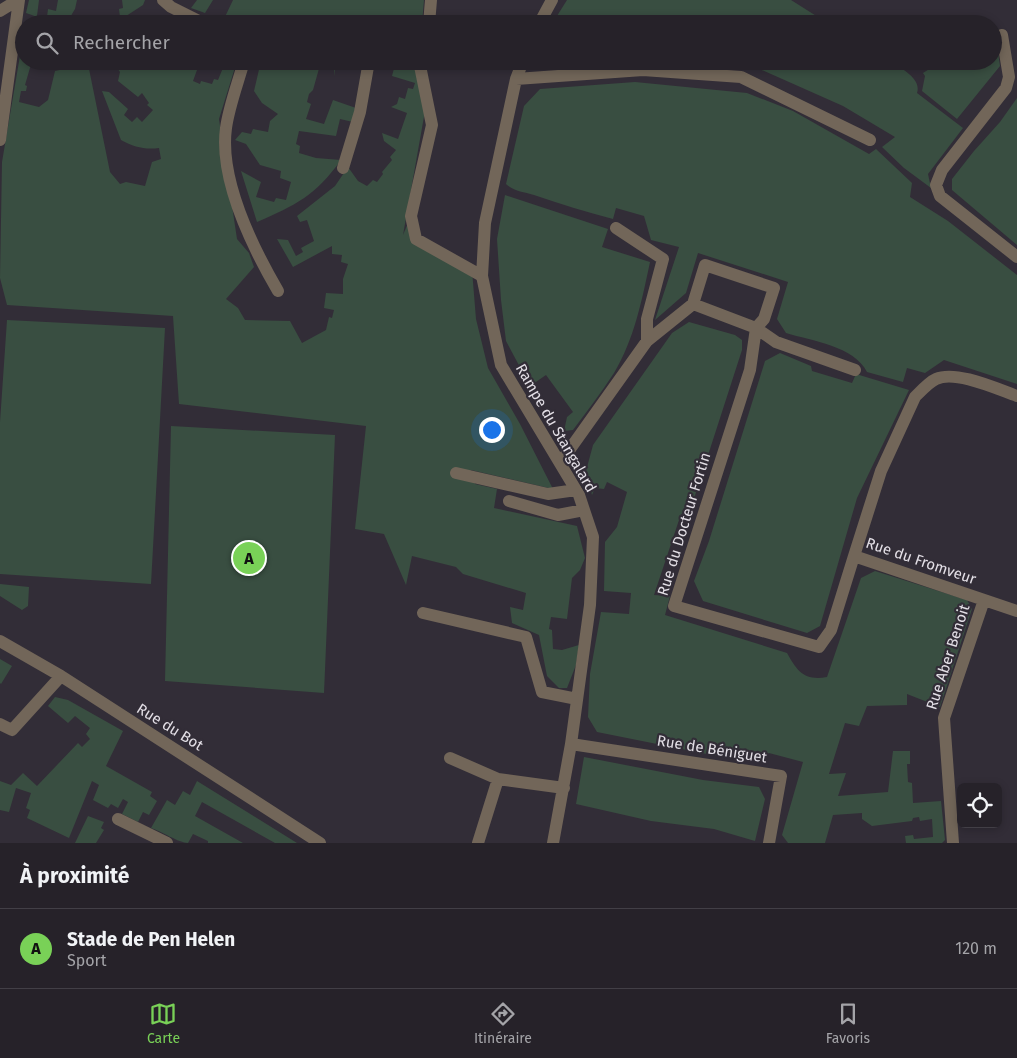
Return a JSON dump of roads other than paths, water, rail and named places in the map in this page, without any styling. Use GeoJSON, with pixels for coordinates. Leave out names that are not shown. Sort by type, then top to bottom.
{"type":"FeatureCollection","features":[{"type":"Feature","properties":{"kind":"street"},"geometry":{"type":"LineString","coordinates":[[0,11],[18,0],[20,15]]}},
{"type":"Feature","properties":{"kind":"street"},"geometry":{"type":"LineString","coordinates":[[163,0],[171,7],[187,15]]}},
{"type":"Feature","properties":{"kind":"street"},"geometry":{"type":"LineString","coordinates":[[430,15],[431,0]]}},
{"type":"Feature","properties":{"kind":"street"},"geometry":{"type":"LineString","coordinates":[[544,15],[552,0]]}},
{"type":"Feature","properties":{"kind":"street"},"geometry":{"type":"LineString","coordinates":[[1002,35],[1009,77],[1006,88],[942,170],[936,185],[940,196],[1017,257]]}},
{"type":"Feature","properties":{"kind":"street"},"geometry":{"type":"LineString","coordinates":[[0,140],[15,56]]}},
{"type":"Feature","properties":{"kind":"street"},"geometry":{"type":"LineString","coordinates":[[242,70],[226,128],[225,152],[233,190],[260,257],[278,291]]}},
{"type":"Feature","properties":{"kind":"street"},"geometry":{"type":"LineString","coordinates":[[343,168],[360,112],[367,70]]}},
{"type":"Feature","properties":{"kind":"street"},"geometry":{"type":"LineString","coordinates":[[421,70],[432,125],[412,216],[416,239],[482,276]]}},
{"type":"Feature","properties":{"kind":"street","name":"Rampe du Stangalard"},"geometry":{"type":"LineString","coordinates":[[520,70],[485,223],[482,276],[501,365],[576,490],[593,537],[590,605],[571,744],[553,843]]}},
{"type":"Feature","properties":{"kind":"street"},"geometry":{"type":"LineString","coordinates":[[516,79],[643,70],[741,77],[870,140]]}},
{"type":"Feature","properties":{"kind":"street"},"geometry":{"type":"LineString","coordinates":[[616,228],[663,259],[647,319],[647,341]]}},
{"type":"Feature","properties":{"kind":"street","name":"Rue du Docteur Fortin"},"geometry":{"type":"LineString","coordinates":[[693,304],[705,265],[774,288],[764,319],[756,328],[750,370],[674,606],[819,647],[831,630],[854,556]]}},
{"type":"Feature","properties":{"kind":"street"},"geometry":{"type":"LineString","coordinates":[[560,463],[647,341],[693,304],[756,328],[776,342],[855,370]]}},
{"type":"Feature","properties":{"kind":"street","name":"Rue du Fromveur"},"geometry":{"type":"LineString","coordinates":[[1017,396],[956,376],[936,378],[921,390],[915,397],[881,471],[854,556],[1017,611]]}},
{"type":"Feature","properties":{"kind":"street"},"geometry":{"type":"LineString","coordinates":[[456,473],[548,494],[576,490]]}},
{"type":"Feature","properties":{"kind":"street"},"geometry":{"type":"LineString","coordinates":[[508,500],[558,515],[584,510]]}},
{"type":"Feature","properties":{"kind":"street","name":"Rue Aber Benoit"},"geometry":{"type":"LineString","coordinates":[[953,843],[944,718],[984,600]]}},
{"type":"Feature","properties":{"kind":"street"},"geometry":{"type":"LineString","coordinates":[[423,613],[526,637],[542,692],[577,699]]}},
{"type":"Feature","properties":{"kind":"street","name":"Rue du Bot"},"geometry":{"type":"LineString","coordinates":[[0,641],[61,676],[320,843]]}},
{"type":"Feature","properties":{"kind":"street"},"geometry":{"type":"LineString","coordinates":[[0,724],[12,730],[61,676]]}},
{"type":"Feature","properties":{"kind":"street","name":"Rue de Béniguet"},"geometry":{"type":"LineString","coordinates":[[571,744],[781,776],[769,843]]}},
{"type":"Feature","properties":{"kind":"street"},"geometry":{"type":"LineString","coordinates":[[450,758],[498,779],[564,788]]}},
{"type":"Feature","properties":{"kind":"street"},"geometry":{"type":"LineString","coordinates":[[478,843],[498,779]]}},
{"type":"Feature","properties":{"kind":"street"},"geometry":{"type":"LineString","coordinates":[[118,819],[168,843]]}},
{"type":"Feature","properties":{"kind":"place","name":"Stade de Pen Helen"},"geometry":{"type":"Point","coordinates":[249,558]}}]}
